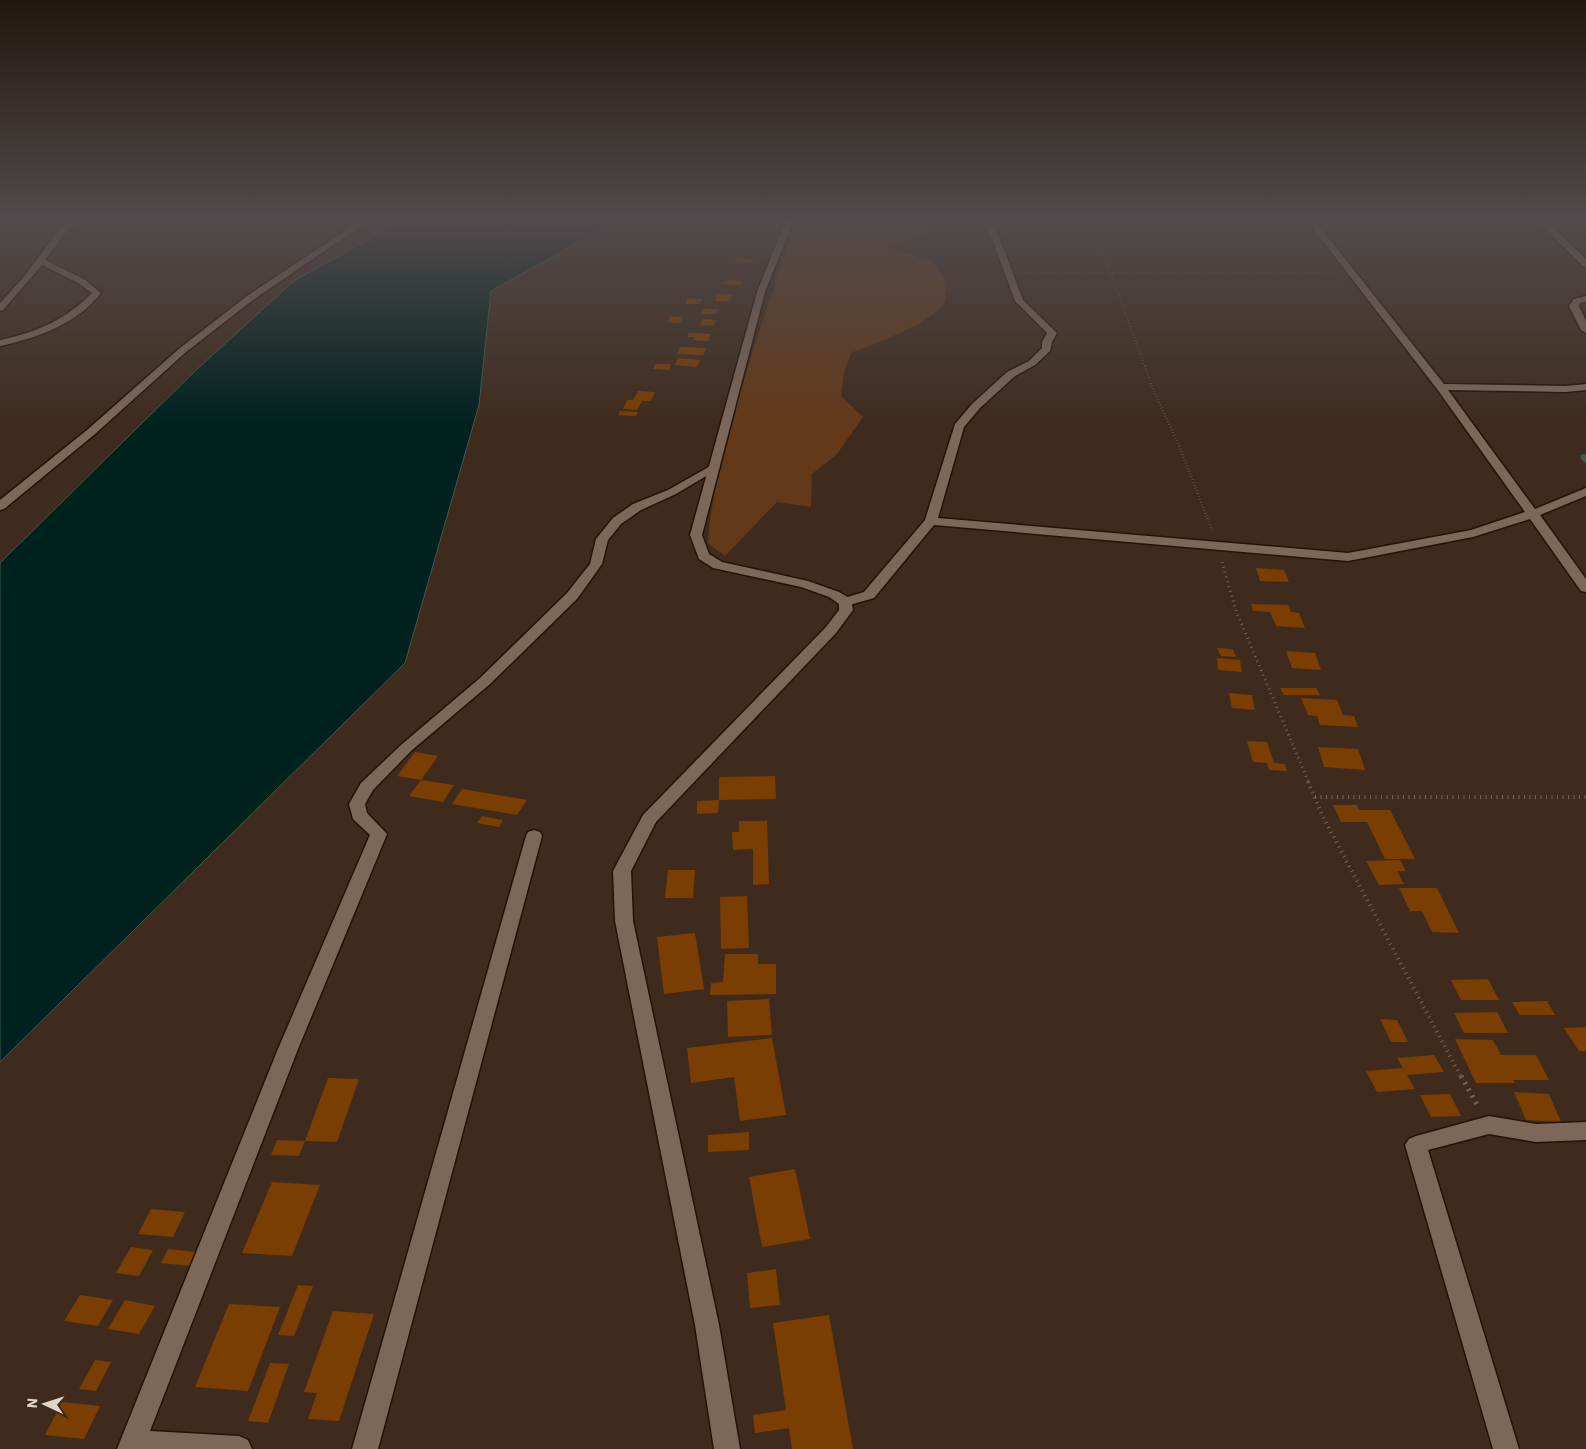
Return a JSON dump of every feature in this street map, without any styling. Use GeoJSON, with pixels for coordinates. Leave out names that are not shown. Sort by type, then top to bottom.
{"type":"FeatureCollection","features":[{"type":"Feature","properties":{"kind":"street"},"geometry":{"type":"LineString","coordinates":[[0,308],[16,290]]}},
{"type":"Feature","properties":{"kind":"street"},"geometry":{"type":"LineString","coordinates":[[0,343],[37,333],[86,307],[97,293],[92,290]]}},
{"type":"Feature","properties":{"kind":"street"},"geometry":{"type":"LineString","coordinates":[[0,506],[91,432],[183,350],[242,303],[262,290]]}},
{"type":"Feature","properties":{"kind":"street"},"geometry":{"type":"LineString","coordinates":[[762,290],[696,535],[703,556],[721,567],[821,589],[838,596],[846,602]]}},
{"type":"Feature","properties":{"kind":"street"},"geometry":{"type":"LineString","coordinates":[[846,602],[870,595],[931,521],[959,426],[976,406],[1011,374],[1032,363],[1046,349],[1047,342],[1052,333],[1020,301],[1016,290]]}},
{"type":"Feature","properties":{"kind":"street"},"geometry":{"type":"LineString","coordinates":[[1366,290],[1441,387],[1586,588]]}},
{"type":"Feature","properties":{"kind":"street"},"geometry":{"type":"LineString","coordinates":[[1586,299],[1577,301],[1574,306],[1586,330]]}},
{"type":"Feature","properties":{"kind":"street"},"geometry":{"type":"LineString","coordinates":[[1441,387],[1586,388]]}},
{"type":"Feature","properties":{"kind":"street"},"geometry":{"type":"LineString","coordinates":[[239,1449],[131,1446],[288,1050],[379,834],[359,815],[357,804],[367,787],[406,748],[485,681],[572,596],[596,564],[602,539],[617,521],[637,507],[672,492],[714,467]]}},
{"type":"Feature","properties":{"kind":"street"},"geometry":{"type":"LineString","coordinates":[[931,521],[1348,557],[1473,533],[1533,514],[1586,492]]}},
{"type":"Feature","properties":{"kind":"street"},"geometry":{"type":"LineString","coordinates":[[728,1449],[707,1325],[624,920],[622,871],[649,819],[831,630],[846,610],[846,602]]}},
{"type":"Feature","properties":{"kind":"street"},"geometry":{"type":"LineString","coordinates":[[365,1449],[534,836]]}},
{"type":"Feature","properties":{"kind":"street"},"geometry":{"type":"LineString","coordinates":[[1506,1449],[1416,1145],[1489,1126],[1536,1133],[1586,1131]]}},
{"type":"Feature","properties":{"kind":"path"},"geometry":{"type":"LineString","coordinates":[[1118,290],[1152,387],[1178,443],[1218,547],[1236,611],[1315,797],[1445,1049],[1489,1126]]}},
{"type":"Feature","properties":{"kind":"path"},"geometry":{"type":"LineString","coordinates":[[1315,797],[1586,797]]}},
{"type":"Feature","properties":{"kind":"shaded area"},"geometry":{"type":"Polygon","coordinates":[[[773,290],[946,290],[945,301],[940,308],[918,324],[851,353],[844,372],[841,396],[863,417],[837,454],[812,474],[811,507],[777,502],[725,556],[708,543],[712,510],[730,427],[773,290]]]}},
{"type":"Feature","properties":{"kind":"water"},"geometry":{"type":"Polygon","coordinates":[[[284,290],[493,290],[491,291],[479,405],[405,663],[0,1062],[0,563],[194,372],[284,290]]]}},
{"type":"Feature","properties":{"kind":"building"},"geometry":{"type":"Polygon","coordinates":[[[717,294],[732,295],[730,301],[715,301],[717,294]]]}},
{"type":"Feature","properties":{"kind":"building"},"geometry":{"type":"Polygon","coordinates":[[[687,298],[702,299],[700,304],[685,304],[687,298]]]}},
{"type":"Feature","properties":{"kind":"building"},"geometry":{"type":"Polygon","coordinates":[[[703,309],[717,309],[716,314],[701,314],[703,309]]]}},
{"type":"Feature","properties":{"kind":"building"},"geometry":{"type":"Polygon","coordinates":[[[670,316],[683,317],[680,323],[668,322],[670,316]]]}},
{"type":"Feature","properties":{"kind":"building"},"geometry":{"type":"Polygon","coordinates":[[[703,319],[716,320],[713,326],[700,325],[703,319]]]}},
{"type":"Feature","properties":{"kind":"building"},"geometry":{"type":"Polygon","coordinates":[[[689,333],[711,334],[708,341],[693,340],[694,337],[687,337],[689,333]]]}},
{"type":"Feature","properties":{"kind":"building"},"geometry":{"type":"Polygon","coordinates":[[[680,347],[706,348],[703,355],[677,354],[680,347]]]}},
{"type":"Feature","properties":{"kind":"building"},"geometry":{"type":"Polygon","coordinates":[[[678,358],[700,360],[697,367],[675,365],[678,358]]]}},
{"type":"Feature","properties":{"kind":"building"},"geometry":{"type":"Polygon","coordinates":[[[655,364],[671,364],[669,370],[653,369],[655,364]]]}},
{"type":"Feature","properties":{"kind":"building"},"geometry":{"type":"Polygon","coordinates":[[[638,391],[655,392],[651,401],[642,401],[637,410],[623,409],[627,400],[633,400],[638,391]]]}},
{"type":"Feature","properties":{"kind":"building"},"geometry":{"type":"Polygon","coordinates":[[[620,411],[638,412],[636,416],[618,415],[620,411]]]}},
{"type":"Feature","properties":{"kind":"building"},"geometry":{"type":"Polygon","coordinates":[[[1256,568],[1284,570],[1289,582],[1260,581],[1256,568]]]}},
{"type":"Feature","properties":{"kind":"building"},"geometry":{"type":"Polygon","coordinates":[[[1251,604],[1288,605],[1291,612],[1299,613],[1305,628],[1276,626],[1270,612],[1253,611],[1251,604]]]}},
{"type":"Feature","properties":{"kind":"building"},"geometry":{"type":"Polygon","coordinates":[[[1217,648],[1233,649],[1236,657],[1221,656],[1217,648]]]}},
{"type":"Feature","properties":{"kind":"building"},"geometry":{"type":"Polygon","coordinates":[[[1286,651],[1315,653],[1321,670],[1292,668],[1286,651]]]}},
{"type":"Feature","properties":{"kind":"building"},"geometry":{"type":"Polygon","coordinates":[[[1217,658],[1240,660],[1242,672],[1218,670],[1217,658]]]}},
{"type":"Feature","properties":{"kind":"building"},"geometry":{"type":"Polygon","coordinates":[[[1280,688],[1316,688],[1320,695],[1284,695],[1280,688]]]}},
{"type":"Feature","properties":{"kind":"building"},"geometry":{"type":"Polygon","coordinates":[[[1229,693],[1252,695],[1255,710],[1232,708],[1229,693]]]}},
{"type":"Feature","properties":{"kind":"building"},"geometry":{"type":"Polygon","coordinates":[[[1301,698],[1337,700],[1343,715],[1354,716],[1358,727],[1320,725],[1317,716],[1308,715],[1301,698]]]}},
{"type":"Feature","properties":{"kind":"building"},"geometry":{"type":"Polygon","coordinates":[[[1247,741],[1267,742],[1274,763],[1285,764],[1287,771],[1269,770],[1267,763],[1253,762],[1247,741]]]}},
{"type":"Feature","properties":{"kind":"building"},"geometry":{"type":"Polygon","coordinates":[[[1318,747],[1358,749],[1365,770],[1324,767],[1318,747]]]}},
{"type":"Feature","properties":{"kind":"building"},"geometry":{"type":"Polygon","coordinates":[[[415,752],[438,756],[421,780],[397,776],[415,752]]]}},
{"type":"Feature","properties":{"kind":"building"},"geometry":{"type":"Polygon","coordinates":[[[775,776],[776,799],[719,800],[719,777],[775,776]]]}},
{"type":"Feature","properties":{"kind":"building"},"geometry":{"type":"Polygon","coordinates":[[[421,780],[454,785],[443,802],[409,796],[421,780]]]}},
{"type":"Feature","properties":{"kind":"building"},"geometry":{"type":"Polygon","coordinates":[[[462,789],[527,800],[517,815],[452,804],[462,789]]]}},
{"type":"Feature","properties":{"kind":"building"},"geometry":{"type":"Polygon","coordinates":[[[719,800],[718,813],[697,814],[697,801],[719,800]]]}},
{"type":"Feature","properties":{"kind":"building"},"geometry":{"type":"Polygon","coordinates":[[[1333,805],[1357,805],[1359,810],[1390,810],[1415,859],[1385,859],[1367,822],[1341,822],[1333,805]]]}},
{"type":"Feature","properties":{"kind":"building"},"geometry":{"type":"Polygon","coordinates":[[[482,816],[503,820],[499,827],[477,823],[482,816]]]}},
{"type":"Feature","properties":{"kind":"building"},"geometry":{"type":"Polygon","coordinates":[[[739,821],[767,821],[769,884],[753,885],[753,849],[733,850],[732,832],[739,832],[739,821]]]}},
{"type":"Feature","properties":{"kind":"building"},"geometry":{"type":"Polygon","coordinates":[[[1400,860],[1406,871],[1397,871],[1404,884],[1379,885],[1366,861],[1400,860]]]}},
{"type":"Feature","properties":{"kind":"building"},"geometry":{"type":"Polygon","coordinates":[[[668,870],[695,870],[693,898],[665,898],[668,870]]]}},
{"type":"Feature","properties":{"kind":"building"},"geometry":{"type":"Polygon","coordinates":[[[1399,888],[1437,888],[1459,933],[1432,932],[1422,911],[1410,911],[1399,888]]]}},
{"type":"Feature","properties":{"kind":"building"},"geometry":{"type":"Polygon","coordinates":[[[747,896],[749,948],[721,949],[720,897],[747,896]]]}},
{"type":"Feature","properties":{"kind":"building"},"geometry":{"type":"Polygon","coordinates":[[[695,933],[704,989],[664,994],[657,937],[695,933]]]}},
{"type":"Feature","properties":{"kind":"building"},"geometry":{"type":"Polygon","coordinates":[[[725,954],[758,954],[758,964],[776,964],[776,994],[710,995],[711,983],[723,982],[725,954]]]}},
{"type":"Feature","properties":{"kind":"building"},"geometry":{"type":"Polygon","coordinates":[[[1488,979],[1499,1000],[1461,1000],[1451,980],[1488,979]]]}},
{"type":"Feature","properties":{"kind":"building"},"geometry":{"type":"Polygon","coordinates":[[[769,999],[772,1035],[728,1037],[727,1001],[769,999]]]}},
{"type":"Feature","properties":{"kind":"building"},"geometry":{"type":"Polygon","coordinates":[[[1547,1001],[1555,1015],[1520,1015],[1512,1002],[1547,1001]]]}},
{"type":"Feature","properties":{"kind":"building"},"geometry":{"type":"Polygon","coordinates":[[[1497,1012],[1508,1033],[1464,1033],[1454,1013],[1497,1012]]]}},
{"type":"Feature","properties":{"kind":"building"},"geometry":{"type":"Polygon","coordinates":[[[1380,1019],[1397,1020],[1408,1042],[1391,1042],[1380,1019]]]}},
{"type":"Feature","properties":{"kind":"building"},"geometry":{"type":"Polygon","coordinates":[[[1586,1027],[1586,1051],[1579,1051],[1564,1028],[1586,1027]]]}},
{"type":"Feature","properties":{"kind":"building"},"geometry":{"type":"Polygon","coordinates":[[[772,1038],[786,1115],[740,1121],[734,1077],[691,1083],[687,1048],[772,1038]]]}},
{"type":"Feature","properties":{"kind":"building"},"geometry":{"type":"Polygon","coordinates":[[[1455,1039],[1493,1040],[1501,1055],[1536,1055],[1549,1080],[1513,1080],[1515,1083],[1476,1083],[1455,1039]]]}},
{"type":"Feature","properties":{"kind":"building"},"geometry":{"type":"Polygon","coordinates":[[[1434,1055],[1444,1072],[1407,1075],[1415,1089],[1377,1092],[1366,1071],[1403,1068],[1397,1058],[1434,1055]]]}},
{"type":"Feature","properties":{"kind":"building"},"geometry":{"type":"Polygon","coordinates":[[[328,1078],[359,1079],[337,1142],[305,1141],[328,1078]]]}},
{"type":"Feature","properties":{"kind":"building"},"geometry":{"type":"Polygon","coordinates":[[[1514,1092],[1549,1094],[1561,1122],[1526,1120],[1514,1092]]]}},
{"type":"Feature","properties":{"kind":"building"},"geometry":{"type":"Polygon","coordinates":[[[1450,1094],[1461,1116],[1431,1117],[1420,1095],[1450,1094]]]}},
{"type":"Feature","properties":{"kind":"building"},"geometry":{"type":"Polygon","coordinates":[[[749,1132],[749,1150],[708,1152],[708,1135],[749,1132]]]}},
{"type":"Feature","properties":{"kind":"building"},"geometry":{"type":"Polygon","coordinates":[[[277,1140],[305,1141],[299,1156],[271,1155],[277,1140]]]}},
{"type":"Feature","properties":{"kind":"building"},"geometry":{"type":"Polygon","coordinates":[[[795,1169],[810,1239],[762,1247],[749,1177],[795,1169]]]}},
{"type":"Feature","properties":{"kind":"building"},"geometry":{"type":"Polygon","coordinates":[[[272,1182],[320,1185],[292,1256],[242,1253],[272,1182]]]}},
{"type":"Feature","properties":{"kind":"building"},"geometry":{"type":"Polygon","coordinates":[[[151,1209],[185,1212],[173,1237],[138,1234],[151,1209]]]}},
{"type":"Feature","properties":{"kind":"building"},"geometry":{"type":"Polygon","coordinates":[[[131,1247],[153,1250],[139,1276],[116,1273],[131,1247]]]}},
{"type":"Feature","properties":{"kind":"building"},"geometry":{"type":"Polygon","coordinates":[[[168,1249],[197,1252],[190,1266],[161,1263],[168,1249]]]}},
{"type":"Feature","properties":{"kind":"building"},"geometry":{"type":"Polygon","coordinates":[[[776,1269],[780,1305],[750,1308],[747,1273],[776,1269]]]}},
{"type":"Feature","properties":{"kind":"building"},"geometry":{"type":"Polygon","coordinates":[[[298,1285],[313,1286],[294,1336],[278,1335],[298,1285]]]}},
{"type":"Feature","properties":{"kind":"building"},"geometry":{"type":"Polygon","coordinates":[[[80,1295],[113,1300],[98,1326],[64,1321],[80,1295]]]}},
{"type":"Feature","properties":{"kind":"building"},"geometry":{"type":"Polygon","coordinates":[[[125,1300],[155,1306],[139,1334],[108,1329],[125,1300]]]}},
{"type":"Feature","properties":{"kind":"building"},"geometry":{"type":"Polygon","coordinates":[[[229,1304],[280,1307],[248,1391],[195,1387],[229,1304]]]}},
{"type":"Feature","properties":{"kind":"building"},"geometry":{"type":"Polygon","coordinates":[[[333,1311],[374,1314],[339,1421],[308,1419],[317,1393],[304,1392],[333,1311]]]}},
{"type":"Feature","properties":{"kind":"building"},"geometry":{"type":"Polygon","coordinates":[[[829,1315],[853,1449],[792,1449],[789,1428],[755,1433],[753,1415],[786,1410],[773,1323],[829,1315]]]}},
{"type":"Feature","properties":{"kind":"building"},"geometry":{"type":"Polygon","coordinates":[[[95,1360],[111,1362],[96,1391],[79,1389],[95,1360]]]}},
{"type":"Feature","properties":{"kind":"building"},"geometry":{"type":"Polygon","coordinates":[[[270,1363],[289,1364],[268,1423],[248,1421],[270,1363]]]}},
{"type":"Feature","properties":{"kind":"building"},"geometry":{"type":"Polygon","coordinates":[[[62,1402],[100,1406],[84,1439],[45,1435],[62,1402]]]}},
{"type":"Feature","properties":{"kind":"waterway"},"geometry":{"type":"LineString","coordinates":[[1586,457],[1583,457],[1586,460]]}}]}
